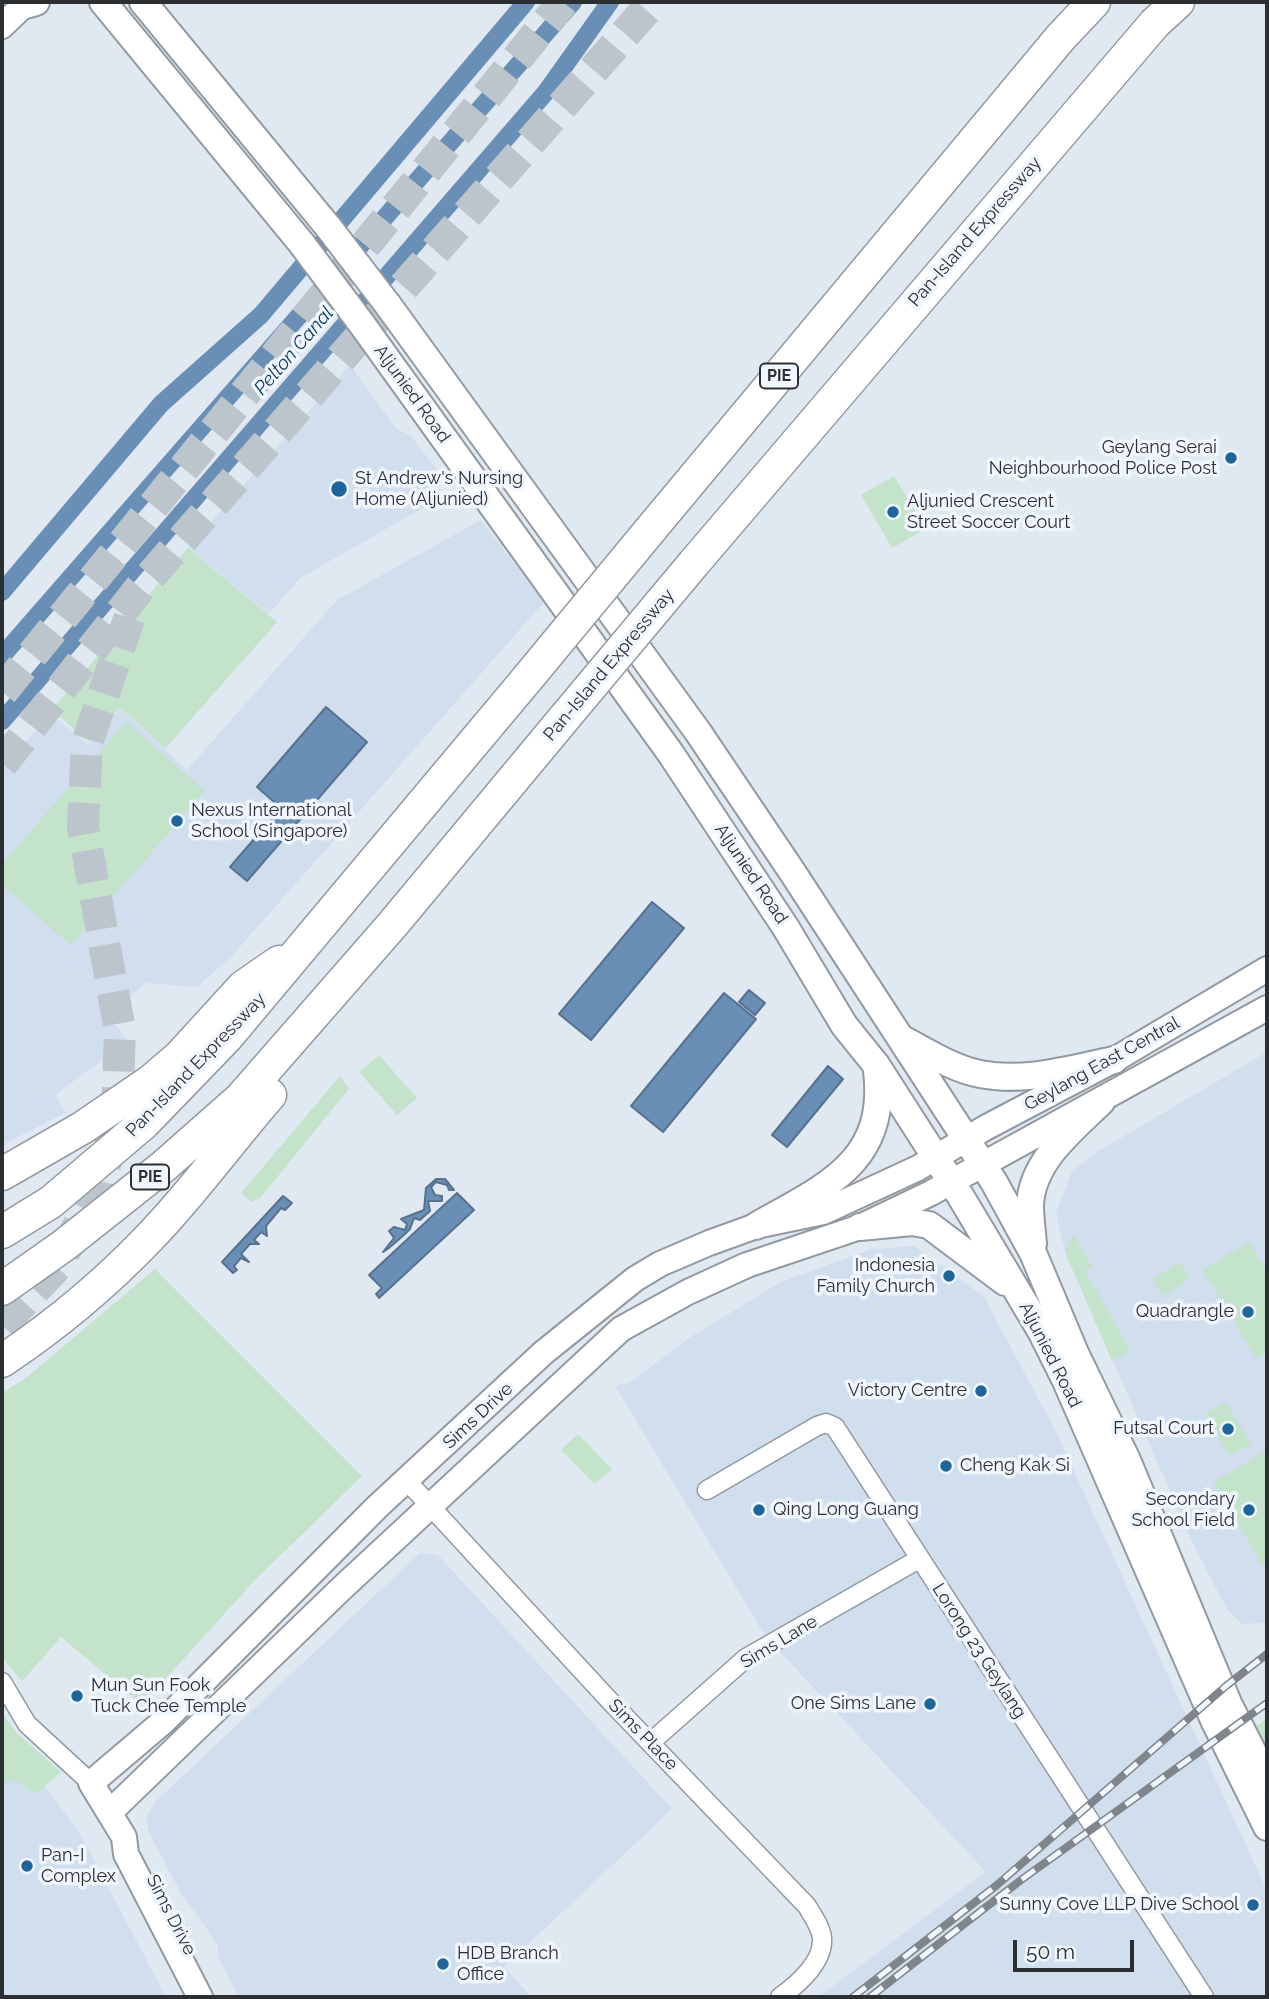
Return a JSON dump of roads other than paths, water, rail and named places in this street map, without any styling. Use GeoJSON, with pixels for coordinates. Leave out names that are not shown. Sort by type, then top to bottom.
{"type":"FeatureCollection","features":[{"type":"Feature","properties":{"kind":"highway","name":"PIE"},"geometry":{"type":"LineString","coordinates":[[239,1008],[243,987],[304,945],[906,222],[1061,37],[1094,2]]}},
{"type":"Feature","properties":{"kind":"highway","name":"Pan-Island Expressway"},"geometry":{"type":"LineString","coordinates":[[2,1289],[63,1246],[188,1146],[240,1099],[286,1049],[950,260],[1155,23],[1178,2]]}},
{"type":"Feature","properties":{"kind":"highway","name":"Pan-Island Expressway"},"geometry":{"type":"LineString","coordinates":[[2,1232],[51,1202],[144,1123],[239,1008]]}},
{"type":"Feature","properties":{"kind":"highway"},"geometry":{"type":"LineString","coordinates":[[2,1174],[82,1128],[151,1081],[239,1008]]}},
{"type":"Feature","properties":{"kind":"highway"},"geometry":{"type":"LineString","coordinates":[[2,1361],[41,1335],[89,1297],[151,1236],[280,1084],[286,1049]]}},
{"type":"Feature","properties":{"kind":"main road","name":"Aljunied Road"},"geometry":{"type":"LineString","coordinates":[[143,2],[388,304],[698,732],[982,1166],[1033,1253],[1076,1354],[1127,1460],[1223,1692],[1267,1780]]}},
{"type":"Feature","properties":{"kind":"main road","name":"Aljunied Road"},"geometry":{"type":"LineString","coordinates":[[101,4],[302,244],[361,323],[671,754],[786,928],[844,1025],[877,1066],[1019,1294],[1066,1381],[1214,1720],[1267,1827]]}},
{"type":"Feature","properties":{"kind":"main road"},"geometry":{"type":"LineString","coordinates":[[900,1038],[978,1074],[1008,1078],[1042,1075],[1114,1060]]}},
{"type":"Feature","properties":{"kind":"main road"},"geometry":{"type":"LineString","coordinates":[[756,1226],[839,1178],[871,1138],[879,1112],[877,1066]]}},
{"type":"Feature","properties":{"kind":"main road"},"geometry":{"type":"LineString","coordinates":[[1033,1253],[1030,1203],[1041,1170],[1057,1144],[1101,1102]]}},
{"type":"Feature","properties":{"kind":"main road"},"geometry":{"type":"LineString","coordinates":[[860,1227],[912,1222],[929,1225],[1019,1294]]}},
{"type":"Feature","properties":{"kind":"street"},"geometry":{"type":"LineString","coordinates":[[2,26],[29,3]]}},
{"type":"Feature","properties":{"kind":"street","name":"Geylang East Central"},"geometry":{"type":"LineString","coordinates":[[936,1160],[1267,970]]}},
{"type":"Feature","properties":{"kind":"street","name":"Geylang East Central"},"geometry":{"type":"LineString","coordinates":[[950,1182],[1101,1102],[1267,1008]]}},
{"type":"Feature","properties":{"kind":"street","name":"Sims Drive"},"geometry":{"type":"LineString","coordinates":[[200,1997],[126,1854],[124,1837],[87,1778],[164,1721],[224,1663],[285,1596],[543,1353],[635,1279],[660,1264],[756,1226],[822,1212],[936,1160]]}},
{"type":"Feature","properties":{"kind":"street","name":"Sims Drive"},"geometry":{"type":"LineString","coordinates":[[110,1812],[430,1506],[621,1329],[688,1292],[747,1265],[860,1227],[950,1182]]}},
{"type":"Feature","properties":{"kind":"street","name":"Lorong 23 Geylang"},"geometry":{"type":"LineString","coordinates":[[707,1490],[827,1423],[835,1427],[1204,1997]]}},
{"type":"Feature","properties":{"kind":"street","name":"Sims Place"},"geometry":{"type":"LineString","coordinates":[[407,1481],[807,1906],[822,1938],[819,1953],[799,1983],[780,1997]]}},
{"type":"Feature","properties":{"kind":"street","name":"Sims Lane"},"geometry":{"type":"LineString","coordinates":[[651,1742],[747,1658],[919,1559]]}},
{"type":"Feature","properties":{"kind":"street"},"geometry":{"type":"LineString","coordinates":[[2,1682],[27,1724],[87,1778]]}},
{"type":"Feature","properties":{"kind":"street","name":"Sims Drive"},"geometry":{"type":"LineString","coordinates":[[124,1837],[136,1846],[213,1997]]}},
{"type":"Feature","properties":{"kind":"water"},"geometry":{"type":"Polygon","coordinates":[[[326,707],[367,742],[247,881],[230,867],[281,808],[257,787],[326,707]]]}},
{"type":"Feature","properties":{"kind":"water"},"geometry":{"type":"Polygon","coordinates":[[[652,902],[684,928],[591,1040],[559,1014],[652,902]]]}},
{"type":"Feature","properties":{"kind":"water"},"geometry":{"type":"Polygon","coordinates":[[[749,990],[765,1003],[755,1015],[739,1002],[749,990]]]}},
{"type":"Feature","properties":{"kind":"water"},"geometry":{"type":"Polygon","coordinates":[[[724,993],[756,1019],[663,1132],[631,1106],[724,993]]]}},
{"type":"Feature","properties":{"kind":"water"},"geometry":{"type":"Polygon","coordinates":[[[828,1066],[843,1079],[787,1147],[772,1135],[828,1066]]]}},
{"type":"Feature","properties":{"kind":"water"},"geometry":{"type":"Polygon","coordinates":[[[436,1179],[445,1179],[454,1190],[436,1182],[431,1187],[435,1195],[442,1196],[442,1201],[428,1201],[430,1211],[420,1220],[414,1218],[410,1229],[383,1252],[394,1238],[389,1231],[394,1227],[405,1230],[407,1224],[401,1219],[424,1210],[426,1188],[436,1179]]]}},
{"type":"Feature","properties":{"kind":"water"},"geometry":{"type":"Polygon","coordinates":[[[457,1193],[474,1210],[379,1298],[376,1294],[382,1288],[369,1275],[457,1193]]]}},
{"type":"Feature","properties":{"kind":"water"},"geometry":{"type":"Polygon","coordinates":[[[283,1196],[292,1203],[285,1210],[281,1208],[266,1226],[267,1236],[261,1232],[254,1240],[259,1244],[250,1244],[241,1254],[249,1262],[241,1258],[234,1266],[237,1270],[233,1273],[222,1262],[283,1196]]]}},
{"type":"Feature","properties":{"kind":"waterway","name":"Pelton Canal"},"geometry":{"type":"LineString","coordinates":[[2,592],[161,404],[261,315],[526,2]]}},
{"type":"Feature","properties":{"kind":"waterway","name":"Pelton Canal"},"geometry":{"type":"LineString","coordinates":[[2,656],[573,2]]}},
{"type":"Feature","properties":{"kind":"waterway","name":"Pelton Canal"},"geometry":{"type":"LineString","coordinates":[[2,721],[546,92],[610,2]]}},
{"type":"Feature","properties":{"kind":"tunnel"},"geometry":{"type":"LineString","coordinates":[[2,692],[563,2]]}},
{"type":"Feature","properties":{"kind":"tunnel"},"geometry":{"type":"LineString","coordinates":[[2,764],[140,588],[653,2]]}},
{"type":"Feature","properties":{"kind":"tunnel"},"geometry":{"type":"LineString","coordinates":[[2,1325],[57,1266],[100,1185],[117,1117],[120,1030],[83,827],[87,743],[131,613]]}},
{"type":"Feature","properties":{"kind":"railway"},"geometry":{"type":"LineString","coordinates":[[853,1997],[997,1885],[1226,1686],[1267,1654]]}},
{"type":"Feature","properties":{"kind":"railway"},"geometry":{"type":"LineString","coordinates":[[870,1997],[1021,1880],[1267,1703]]}},
{"type":"Feature","properties":{"kind":"place","name":"Geylang Serai Neighbourhood Police Post"},"geometry":{"type":"Point","coordinates":[1231,458]}},
{"type":"Feature","properties":{"kind":"place","name":"St Andrew's Nursing Home (Aljunied)"},"geometry":{"type":"Point","coordinates":[339,489]}},
{"type":"Feature","properties":{"kind":"place","name":"Aljunied Crescent Street Soccer Court"},"geometry":{"type":"Point","coordinates":[893,512]}},
{"type":"Feature","properties":{"kind":"place","name":"Nexus International School (Singapore)"},"geometry":{"type":"Point","coordinates":[177,821]}},
{"type":"Feature","properties":{"kind":"place","name":"Indonesia Family Church"},"geometry":{"type":"Point","coordinates":[949,1276]}},
{"type":"Feature","properties":{"kind":"place","name":"Quadrangle"},"geometry":{"type":"Point","coordinates":[1248,1312]}},
{"type":"Feature","properties":{"kind":"place","name":"Victory Centre"},"geometry":{"type":"Point","coordinates":[981,1391]}},
{"type":"Feature","properties":{"kind":"place","name":"Futsal Court"},"geometry":{"type":"Point","coordinates":[1228,1429]}},
{"type":"Feature","properties":{"kind":"place","name":"Cheng Kak Si"},"geometry":{"type":"Point","coordinates":[946,1466]}},
{"type":"Feature","properties":{"kind":"place","name":"Qing Long Guang"},"geometry":{"type":"Point","coordinates":[759,1510]}},
{"type":"Feature","properties":{"kind":"place","name":"Secondary School Field"},"geometry":{"type":"Point","coordinates":[1249,1510]}},
{"type":"Feature","properties":{"kind":"place","name":"Mun Sun Fook Tuck Chee Temple"},"geometry":{"type":"Point","coordinates":[77,1696]}},
{"type":"Feature","properties":{"kind":"place","name":"One Sims Lane"},"geometry":{"type":"Point","coordinates":[930,1704]}},
{"type":"Feature","properties":{"kind":"place","name":"Pan-I Complex"},"geometry":{"type":"Point","coordinates":[27,1866]}},
{"type":"Feature","properties":{"kind":"place","name":"Sunny Cove LLP Dive School"},"geometry":{"type":"Point","coordinates":[1253,1905]}},
{"type":"Feature","properties":{"kind":"place","name":"HDB Branch Office"},"geometry":{"type":"Point","coordinates":[443,1964]}}]}
